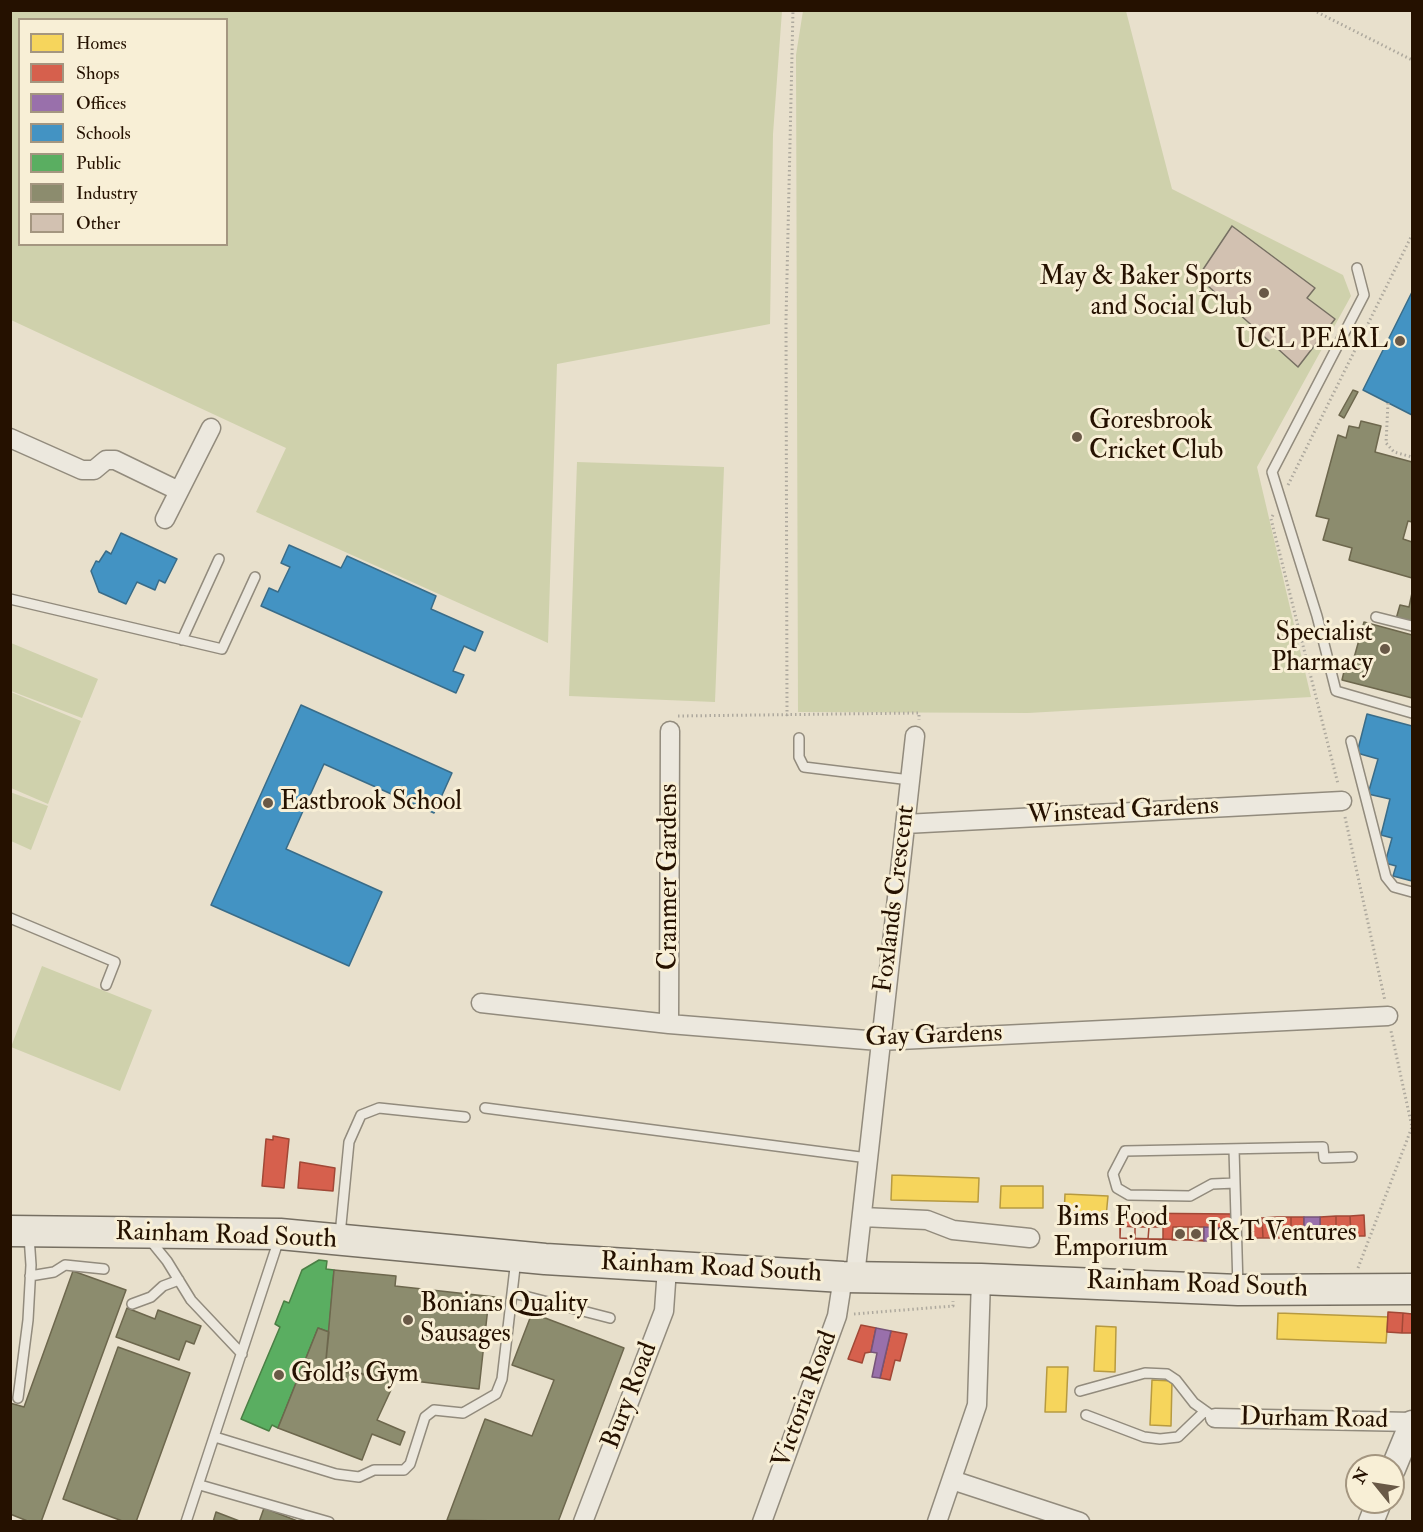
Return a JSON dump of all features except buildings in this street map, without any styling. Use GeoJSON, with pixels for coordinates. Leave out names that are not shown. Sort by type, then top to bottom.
{"type":"FeatureCollection","features":[{"type":"Feature","properties":{"kind":"main road","name":"Rainham Road South"},"geometry":{"type":"LineString","coordinates":[[20,1230],[280,1234],[516,1257],[667,1268],[849,1276],[968,1278],[1239,1290],[1413,1289]]}},
{"type":"Feature","properties":{"kind":"street"},"geometry":{"type":"LineString","coordinates":[[165,519],[211,428]]}},
{"type":"Feature","properties":{"kind":"street"},"geometry":{"type":"LineString","coordinates":[[10,438],[82,470],[94,470],[106,460],[115,460],[179,491]]}},
{"type":"Feature","properties":{"kind":"street","name":"Cranmer Gardens"},"geometry":{"type":"LineString","coordinates":[[669,1024],[670,731]]}},
{"type":"Feature","properties":{"kind":"street","name":"Foxlands Crescent"},"geometry":{"type":"LineString","coordinates":[[849,1276],[862,1217],[879,1041],[915,736]]}},
{"type":"Feature","properties":{"kind":"street","name":"Winstead Gardens"},"geometry":{"type":"LineString","coordinates":[[905,824],[1342,801]]}},
{"type":"Feature","properties":{"kind":"street","name":"Gay Gardens"},"geometry":{"type":"LineString","coordinates":[[481,1003],[669,1024],[879,1041],[1388,1016]]}},
{"type":"Feature","properties":{"kind":"street"},"geometry":{"type":"LineString","coordinates":[[862,1217],[927,1220],[953,1230],[1030,1238]]}},
{"type":"Feature","properties":{"kind":"street","name":"Bury Road"},"geometry":{"type":"LineString","coordinates":[[583,1521],[664,1311],[667,1268]]}},
{"type":"Feature","properties":{"kind":"street","name":"Victoria Road"},"geometry":{"type":"LineString","coordinates":[[762,1521],[837,1316],[849,1276]]}},
{"type":"Feature","properties":{"kind":"street"},"geometry":{"type":"LineString","coordinates":[[937,1521],[977,1405],[968,1278]]}},
{"type":"Feature","properties":{"kind":"street","name":"Durham Road"},"geometry":{"type":"LineString","coordinates":[[1210,1415],[1413,1423]]}},
{"type":"Feature","properties":{"kind":"street"},"geometry":{"type":"LineString","coordinates":[[1400,1454],[1413,1423]]}},
{"type":"Feature","properties":{"kind":"street"},"geometry":{"type":"LineString","coordinates":[[952,1480],[1080,1521]]}},
{"type":"Feature","properties":{"kind":"lane"},"geometry":{"type":"LineString","coordinates":[[1357,268],[1364,295],[1272,472],[1317,616],[1336,691],[1413,713]]}},
{"type":"Feature","properties":{"kind":"lane"},"geometry":{"type":"LineString","coordinates":[[182,640],[219,559]]}},
{"type":"Feature","properties":{"kind":"lane"},"geometry":{"type":"LineString","coordinates":[[10,599],[222,650],[255,577]]}},
{"type":"Feature","properties":{"kind":"lane"},"geometry":{"type":"LineString","coordinates":[[1376,617],[1413,626]]}},
{"type":"Feature","properties":{"kind":"lane"},"geometry":{"type":"LineString","coordinates":[[799,738],[799,757],[804,767],[910,780]]}},
{"type":"Feature","properties":{"kind":"lane"},"geometry":{"type":"LineString","coordinates":[[1351,741],[1386,878],[1394,887],[1413,892]]}},
{"type":"Feature","properties":{"kind":"lane"},"geometry":{"type":"LineString","coordinates":[[10,918],[115,962],[106,985]]}},
{"type":"Feature","properties":{"kind":"lane"},"geometry":{"type":"LineString","coordinates":[[340,1241],[350,1142],[361,1114],[379,1108],[465,1117]]}},
{"type":"Feature","properties":{"kind":"lane"},"geometry":{"type":"LineString","coordinates":[[485,1108],[868,1158]]}},
{"type":"Feature","properties":{"kind":"lane"},"geometry":{"type":"LineString","coordinates":[[1235,1183],[1212,1184],[1190,1196],[1128,1195],[1117,1188],[1113,1174],[1125,1151],[1323,1146],[1324,1158],[1352,1157]]}},
{"type":"Feature","properties":{"kind":"lane"},"geometry":{"type":"LineString","coordinates":[[1234,1149],[1239,1290]]}},
{"type":"Feature","properties":{"kind":"lane"},"geometry":{"type":"LineString","coordinates":[[18,1398],[30,1276],[20,1230]]}},
{"type":"Feature","properties":{"kind":"lane"},"geometry":{"type":"LineString","coordinates":[[143,1232],[191,1300],[242,1354]]}},
{"type":"Feature","properties":{"kind":"lane"},"geometry":{"type":"LineString","coordinates":[[186,1521],[200,1485],[280,1234]]}},
{"type":"Feature","properties":{"kind":"lane"},"geometry":{"type":"LineString","coordinates":[[215,1437],[336,1474],[359,1477],[374,1470],[404,1470],[410,1464],[425,1417],[434,1410],[463,1413],[496,1394],[502,1379],[516,1257]]}},
{"type":"Feature","properties":{"kind":"lane"},"geometry":{"type":"LineString","coordinates":[[30,1276],[54,1272],[65,1265],[105,1269]]}},
{"type":"Feature","properties":{"kind":"lane"},"geometry":{"type":"LineString","coordinates":[[132,1304],[151,1297],[162,1286],[179,1280]]}},
{"type":"Feature","properties":{"kind":"lane"},"geometry":{"type":"LineString","coordinates":[[513,1293],[610,1318]]}},
{"type":"Feature","properties":{"kind":"lane"},"geometry":{"type":"LineString","coordinates":[[1080,1391],[1145,1373],[1167,1374],[1210,1415],[1178,1437],[1160,1439],[1143,1437],[1086,1415]]}},
{"type":"Feature","properties":{"kind":"lane"},"geometry":{"type":"LineString","coordinates":[[200,1485],[329,1521]]}},
{"type":"Feature","properties":{"kind":"path"},"geometry":{"type":"LineString","coordinates":[[787,716],[786,320],[793,10]]}},
{"type":"Feature","properties":{"kind":"path"},"geometry":{"type":"LineString","coordinates":[[1313,10],[1413,60]]}},
{"type":"Feature","properties":{"kind":"path"},"geometry":{"type":"LineString","coordinates":[[1388,403],[1386,442],[1394,452],[1413,457]]}},
{"type":"Feature","properties":{"kind":"path"},"geometry":{"type":"LineString","coordinates":[[670,731],[669,716],[919,713],[915,736]]}},
{"type":"Feature","properties":{"kind":"path"},"geometry":{"type":"LineString","coordinates":[[837,1316],[953,1306],[968,1278]]}},
{"type":"Feature","properties":{"kind":"green space"},"geometry":{"type":"Polygon","coordinates":[[[11,10],[782,11],[773,134],[770,324],[557,364],[548,643],[256,512],[286,448],[11,320],[11,10]]]}},
{"type":"Feature","properties":{"kind":"green space"},"geometry":{"type":"Polygon","coordinates":[[[803,11],[1126,11],[1172,189],[1343,275],[1351,296],[1257,467],[1311,697],[1028,713],[798,712],[796,55],[803,11]]]}},
{"type":"Feature","properties":{"kind":"green space"},"geometry":{"type":"Polygon","coordinates":[[[577,462],[724,467],[715,702],[569,696],[577,462]]]}},
{"type":"Feature","properties":{"kind":"green space"},"geometry":{"type":"Polygon","coordinates":[[[11,643],[98,679],[82,718],[11,691],[11,643]]]}},
{"type":"Feature","properties":{"kind":"green space"},"geometry":{"type":"Polygon","coordinates":[[[11,692],[81,721],[48,804],[11,788],[11,692]]]}},
{"type":"Feature","properties":{"kind":"green space"},"geometry":{"type":"Polygon","coordinates":[[[10,792],[48,806],[31,850],[11,841],[10,792]]]}},
{"type":"Feature","properties":{"kind":"green space"},"geometry":{"type":"Polygon","coordinates":[[[42,966],[152,1010],[120,1091],[11,1047],[42,966]]]}},
{"type":"Feature","properties":{"kind":"place","name":"May & Baker Sports and Social Club"},"geometry":{"type":"Point","coordinates":[1264,293]}},
{"type":"Feature","properties":{"kind":"place","name":"UCL PEARL"},"geometry":{"type":"Point","coordinates":[1400,341]}},
{"type":"Feature","properties":{"kind":"place","name":"Goresbrook Cricket Club"},"geometry":{"type":"Point","coordinates":[1077,437]}},
{"type":"Feature","properties":{"kind":"place","name":"Specialist Pharmacy"},"geometry":{"type":"Point","coordinates":[1385,649]}},
{"type":"Feature","properties":{"kind":"place","name":"Eastbrook School"},"geometry":{"type":"Point","coordinates":[268,803]}},
{"type":"Feature","properties":{"kind":"place","name":"Bims Food Emporium"},"geometry":{"type":"Point","coordinates":[1180,1234]}},
{"type":"Feature","properties":{"kind":"place","name":"I&T Ventures"},"geometry":{"type":"Point","coordinates":[1196,1234]}},
{"type":"Feature","properties":{"kind":"place","name":"Bonians Quality Sausages"},"geometry":{"type":"Point","coordinates":[408,1320]}},
{"type":"Feature","properties":{"kind":"place","name":"Gold's Gym"},"geometry":{"type":"Point","coordinates":[279,1375]}}]}
